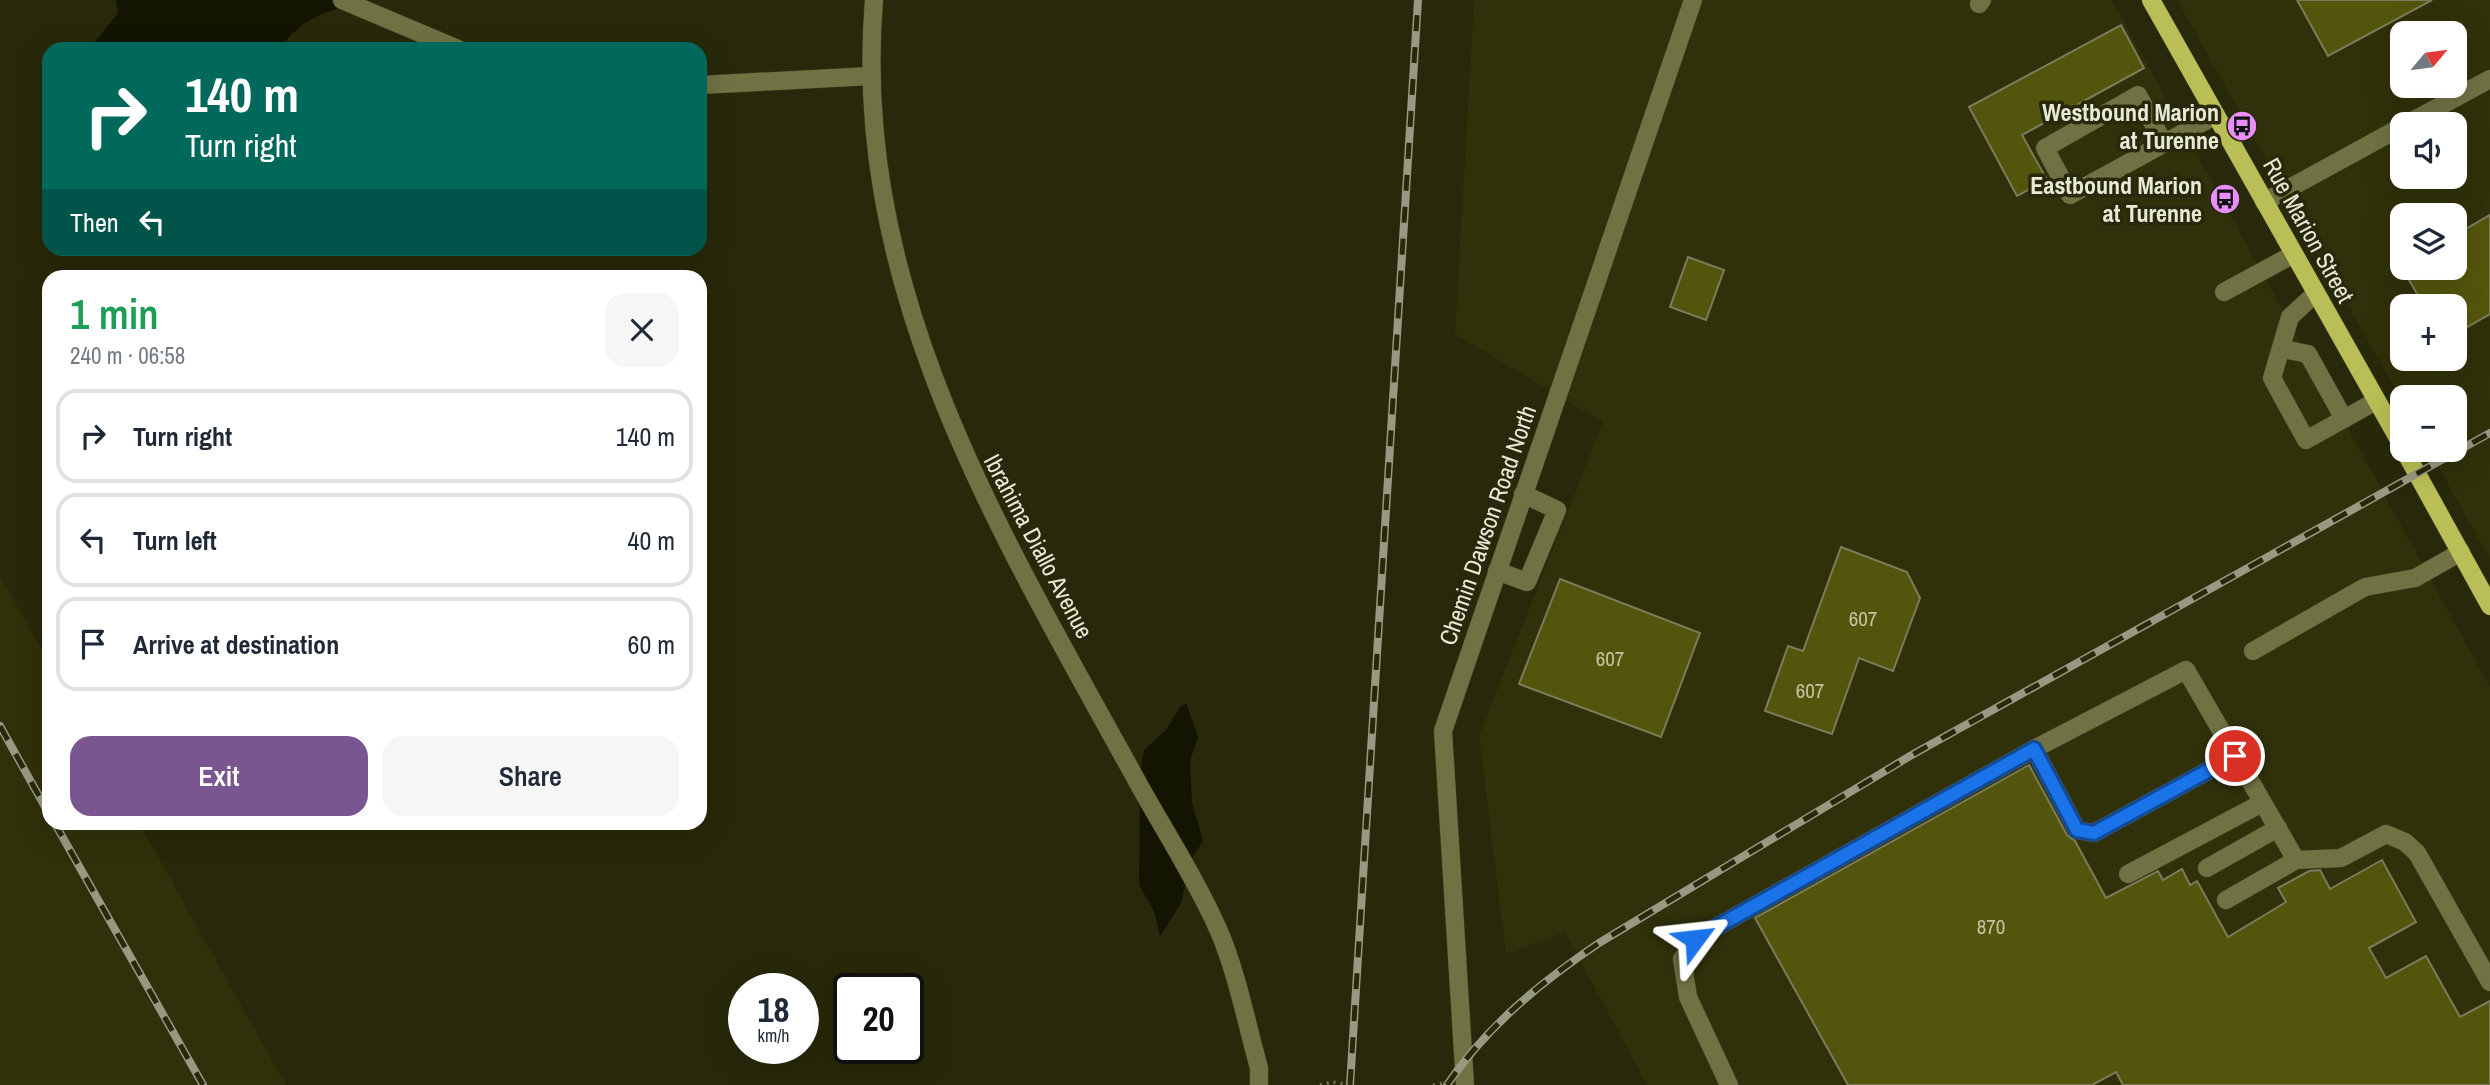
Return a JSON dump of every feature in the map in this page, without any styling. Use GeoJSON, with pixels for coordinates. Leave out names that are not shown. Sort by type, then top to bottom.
{"type":"FeatureCollection","features":[{"type":"Feature","properties":{"kind":"main road","name":"Rue Marion Street"},"geometry":{"type":"LineString","coordinates":[[2151,0],[2390,426]]}},
{"type":"Feature","properties":{"kind":"main road","name":"Rue Marion Street"},"geometry":{"type":"LineString","coordinates":[[2410,462],[2490,606]]}},
{"type":"Feature","properties":{"kind":"street"},"geometry":{"type":"LineString","coordinates":[[342,0],[441,42]]}},
{"type":"Feature","properties":{"kind":"street","name":"Ibrahima Diallo Avenue"},"geometry":{"type":"LineString","coordinates":[[874,0],[871,76],[880,169],[901,284],[936,385],[974,479],[1219,930],[1259,1068],[1259,1085]]}},
{"type":"Feature","properties":{"kind":"street","name":"Chemin Dawson Road North"},"geometry":{"type":"LineString","coordinates":[[1465,1085],[1443,731],[1693,0]]}},
{"type":"Feature","properties":{"kind":"street"},"geometry":{"type":"LineString","coordinates":[[707,85],[871,76]]}},
{"type":"Feature","properties":{"kind":"street"},"geometry":{"type":"LineString","coordinates":[[2429,112],[2490,79]]}},
{"type":"Feature","properties":{"kind":"street"},"geometry":{"type":"LineString","coordinates":[[2163,142],[2138,95],[2045,148],[2070,195],[2216,115]]}},
{"type":"Feature","properties":{"kind":"street"},"geometry":{"type":"LineString","coordinates":[[2264,202],[2390,133]]}},
{"type":"Feature","properties":{"kind":"street"},"geometry":{"type":"LineString","coordinates":[[2224,292],[2294,254]]}},
{"type":"Feature","properties":{"kind":"street"},"geometry":{"type":"LineString","coordinates":[[2316,293],[2290,317],[2283,349],[2272,378],[2306,440],[2376,401]]}},
{"type":"Feature","properties":{"kind":"street"},"geometry":{"type":"LineString","coordinates":[[2283,349],[2308,354],[2344,419]]}},
{"type":"Feature","properties":{"kind":"street"},"geometry":{"type":"LineString","coordinates":[[1497,571],[1527,582],[1556,510],[1523,494]]}},
{"type":"Feature","properties":{"kind":"street"},"geometry":{"type":"LineString","coordinates":[[2253,651],[2365,587],[2415,578],[2461,552]]}},
{"type":"Feature","properties":{"kind":"street"},"geometry":{"type":"LineString","coordinates":[[1729,1085],[1688,997],[1682,959],[1695,939],[2034,749],[2186,670],[2296,860]]}},
{"type":"Feature","properties":{"kind":"street"},"geometry":{"type":"LineString","coordinates":[[2034,749],[2077,830],[2094,833],[2235,756]]}},
{"type":"Feature","properties":{"kind":"street"},"geometry":{"type":"LineString","coordinates":[[2129,874],[2262,803]]}},
{"type":"Feature","properties":{"kind":"street"},"geometry":{"type":"LineString","coordinates":[[2207,868],[2278,828]]}},
{"type":"Feature","properties":{"kind":"street"},"geometry":{"type":"LineString","coordinates":[[2226,900],[2296,860],[2341,858],[2386,834],[2406,842],[2417,853],[2490,982]]}},
{"type":"Feature","properties":{"kind":"path"},"geometry":{"type":"LineString","coordinates":[[1320,1085],[1332,1082],[1351,1085]]}},
{"type":"Feature","properties":{"kind":"shaded area"},"geometry":{"type":"Polygon","coordinates":[[[116,0],[367,0],[308,21],[285,42],[95,42],[118,13],[116,0]]]}},
{"type":"Feature","properties":{"kind":"shaded area"},"geometry":{"type":"Polygon","coordinates":[[[1474,0],[2112,0],[2490,687],[2490,1085],[1647,1085],[1565,932],[1506,954],[1479,736],[1603,422],[1455,334],[1474,0]]]}},
{"type":"Feature","properties":{"kind":"shaded area"},"geometry":{"type":"Polygon","coordinates":[[[2177,0],[2490,0],[2490,559],[2436,462],[2467,462],[2467,385],[2393,385],[2177,0]]]}},
{"type":"Feature","properties":{"kind":"shaded area"},"geometry":{"type":"Polygon","coordinates":[[[0,575],[42,650],[42,830],[143,830],[286,1085],[0,1085],[0,575]]]}},
{"type":"Feature","properties":{"kind":"shaded area"},"geometry":{"type":"Polygon","coordinates":[[[1186,703],[1198,737],[1190,761],[1192,803],[1203,841],[1192,858],[1181,903],[1160,936],[1154,911],[1139,885],[1140,771],[1144,750],[1166,730],[1180,707],[1186,703]]]}},
{"type":"Feature","properties":{"kind":"building"},"geometry":{"type":"Polygon","coordinates":[[[2297,0],[2432,0],[2390,21],[2328,56],[2297,0]]]}},
{"type":"Feature","properties":{"kind":"building"},"geometry":{"type":"Polygon","coordinates":[[[2121,25],[2144,68],[2022,135],[2047,180],[2017,196],[1969,107],[2121,25]]]}},
{"type":"Feature","properties":{"kind":"building"},"geometry":{"type":"Polygon","coordinates":[[[2490,215],[2490,314],[2467,327],[2467,294],[2417,294],[2409,280],[2467,280],[2467,228],[2490,215]]]}},
{"type":"Feature","properties":{"kind":"building"},"geometry":{"type":"Polygon","coordinates":[[[1688,257],[1724,270],[1706,320],[1670,307],[1688,257]]]}},
{"type":"Feature","properties":{"kind":"building"},"geometry":{"type":"Polygon","coordinates":[[[1841,547],[1907,572],[1920,598],[1893,671],[1859,658],[1832,734],[1765,711],[1788,646],[1803,651],[1841,547]]]}},
{"type":"Feature","properties":{"kind":"building"},"geometry":{"type":"Polygon","coordinates":[[[1560,579],[1700,633],[1661,737],[1519,684],[1560,579]]]}},
{"type":"Feature","properties":{"kind":"building"},"geometry":{"type":"Polygon","coordinates":[[[2029,765],[2067,835],[2075,841],[2106,898],[2158,871],[2163,880],[2182,869],[2190,885],[2197,881],[2228,937],[2286,902],[2278,888],[2309,871],[2320,870],[2330,889],[2382,860],[2416,922],[2369,948],[2386,978],[2426,956],[2460,1017],[2490,1001],[2490,1085],[2123,1085],[2116,1072],[2092,1085],[1848,1085],[1755,918],[2029,765]]]}},
{"type":"Feature","properties":{"kind":"railway"},"geometry":{"type":"LineString","coordinates":[[1350,1085],[1418,0]]}},
{"type":"Feature","properties":{"kind":"railway"},"geometry":{"type":"LineString","coordinates":[[1447,1085],[1497,1024],[1556,973],[1599,943],[1910,756],[2490,433]]}},
{"type":"Feature","properties":{"kind":"railway"},"geometry":{"type":"LineString","coordinates":[[0,726],[42,801]]}},
{"type":"Feature","properties":{"kind":"railway"},"geometry":{"type":"LineString","coordinates":[[59,830],[203,1085]]}},
{"type":"Feature","properties":{"kind":"place","name":"Westbound Marion at Turenne"},"geometry":{"type":"Point","coordinates":[2242,126]}},
{"type":"Feature","properties":{"kind":"place","name":"Eastbound Marion at Turenne"},"geometry":{"type":"Point","coordinates":[2225,199]}},
{"type":"Feature","properties":{"kind":"route"},"geometry":{"type":"LineString","coordinates":[[1695,939],[2034,749],[2077,830],[2094,833],[2235,756]]}}]}
